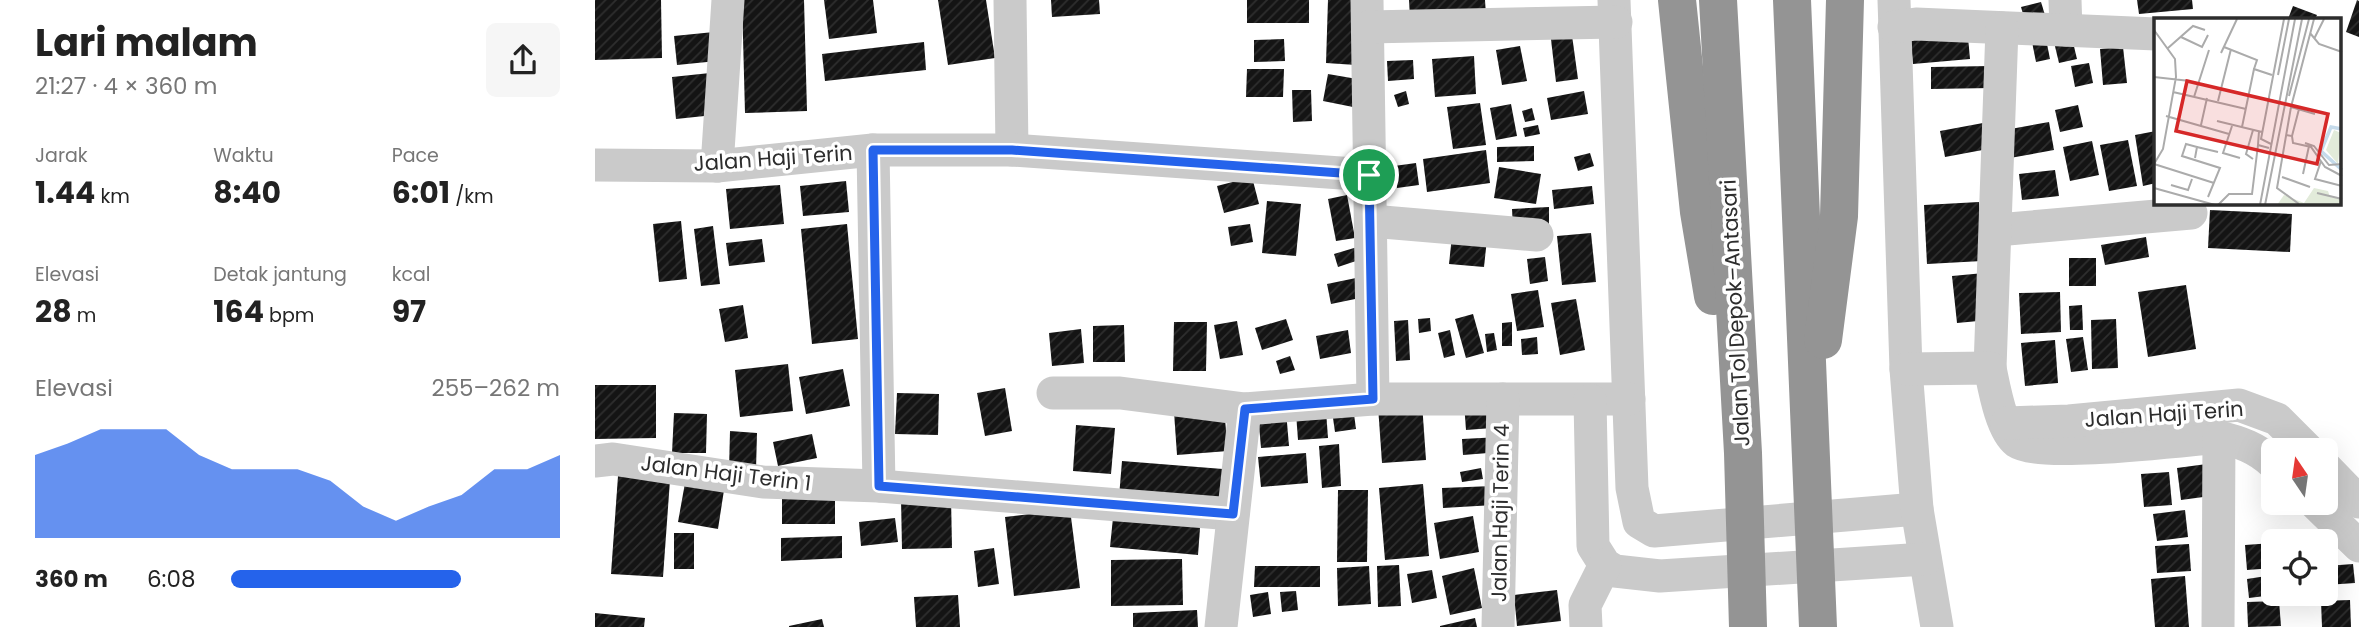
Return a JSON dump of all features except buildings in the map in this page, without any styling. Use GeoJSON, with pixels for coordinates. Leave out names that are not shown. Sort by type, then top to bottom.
{"type":"FeatureCollection","features":[{"type":"Feature","properties":{"kind":"highway"},"geometry":{"type":"LineString","coordinates":[[1677,0],[1699,212],[1736,436],[1743,453]]}},
{"type":"Feature","properties":{"kind":"highway","name":"Jalan Tol Depok–Antasari"},"geometry":{"type":"LineString","coordinates":[[1718,0],[1743,453],[1748,627]]}},
{"type":"Feature","properties":{"kind":"highway"},"geometry":{"type":"LineString","coordinates":[[1792,0],[1818,627]]}},
{"type":"Feature","properties":{"kind":"highway"},"geometry":{"type":"LineString","coordinates":[[1809,455],[1839,216],[1845,0]]}},
{"type":"Feature","properties":{"kind":"street"},"geometry":{"type":"LineString","coordinates":[[717,166],[728,0]]}},
{"type":"Feature","properties":{"kind":"street"},"geometry":{"type":"LineString","coordinates":[[1010,0],[1012,150]]}},
{"type":"Feature","properties":{"kind":"street"},"geometry":{"type":"LineString","coordinates":[[1373,399],[1368,13],[1615,11],[1632,488],[1639,522],[1654,531],[1917,509]]}},
{"type":"Feature","properties":{"kind":"street"},"geometry":{"type":"LineString","coordinates":[[1937,627],[1917,509],[1906,369],[1894,14],[1916,24],[2002,28],[2066,15],[2154,34]]}},
{"type":"Feature","properties":{"kind":"street"},"geometry":{"type":"LineString","coordinates":[[2002,28],[1997,230],[1990,368],[1996,396],[2011,436],[2019,444],[2057,449],[2219,437],[2243,443],[2261,452]]}},
{"type":"Feature","properties":{"kind":"street"},"geometry":{"type":"LineString","coordinates":[[873,150],[879,486]]}},
{"type":"Feature","properties":{"kind":"street","name":"Jalan Haji Terin"},"geometry":{"type":"LineString","coordinates":[[595,165],[717,166],[873,150],[1012,150],[1369,175]]}},
{"type":"Feature","properties":{"kind":"street"},"geometry":{"type":"LineString","coordinates":[[1997,230],[2191,213]]}},
{"type":"Feature","properties":{"kind":"street"},"geometry":{"type":"LineString","coordinates":[[1371,221],[1537,235]]}},
{"type":"Feature","properties":{"kind":"street"},"geometry":{"type":"LineString","coordinates":[[1906,369],[1990,368]]}},
{"type":"Feature","properties":{"kind":"street"},"geometry":{"type":"LineString","coordinates":[[1053,393],[1120,393],[1245,409],[1373,399],[1629,399]]}},
{"type":"Feature","properties":{"kind":"street","name":"Jalan Haji Terin 4"},"geometry":{"type":"LineString","coordinates":[[1498,627],[1503,399]]}},
{"type":"Feature","properties":{"kind":"street"},"geometry":{"type":"LineString","coordinates":[[1590,400],[1599,555],[1615,572],[1660,576],[1925,559]]}},
{"type":"Feature","properties":{"kind":"street","name":"Jalan Haji Terin"},"geometry":{"type":"LineString","coordinates":[[2007,424],[2239,405],[2277,419],[2296,438]]}},
{"type":"Feature","properties":{"kind":"street"},"geometry":{"type":"LineString","coordinates":[[1221,627],[1245,409]]}},
{"type":"Feature","properties":{"kind":"street"},"geometry":{"type":"LineString","coordinates":[[2218,627],[2219,437]]}},
{"type":"Feature","properties":{"kind":"street","name":"Jalan Haji Terin 1"},"geometry":{"type":"LineString","coordinates":[[595,461],[613,460],[763,482],[879,486],[1233,514]]}},
{"type":"Feature","properties":{"kind":"street"},"geometry":{"type":"LineString","coordinates":[[2338,480],[2359,502]]}},
{"type":"Feature","properties":{"kind":"street"},"geometry":{"type":"LineString","coordinates":[[1585,627],[1585,605],[1599,555],[1632,488]]}},
{"type":"Feature","properties":{"kind":"street"},"geometry":{"type":"LineString","coordinates":[[2327,515],[2359,546]]}},
{"type":"Feature","properties":{"kind":"route"},"geometry":{"type":"LineString","coordinates":[[873,150],[1012,150],[1369,175],[1373,399],[1245,409],[1233,514],[879,486],[873,150]]}}]}
